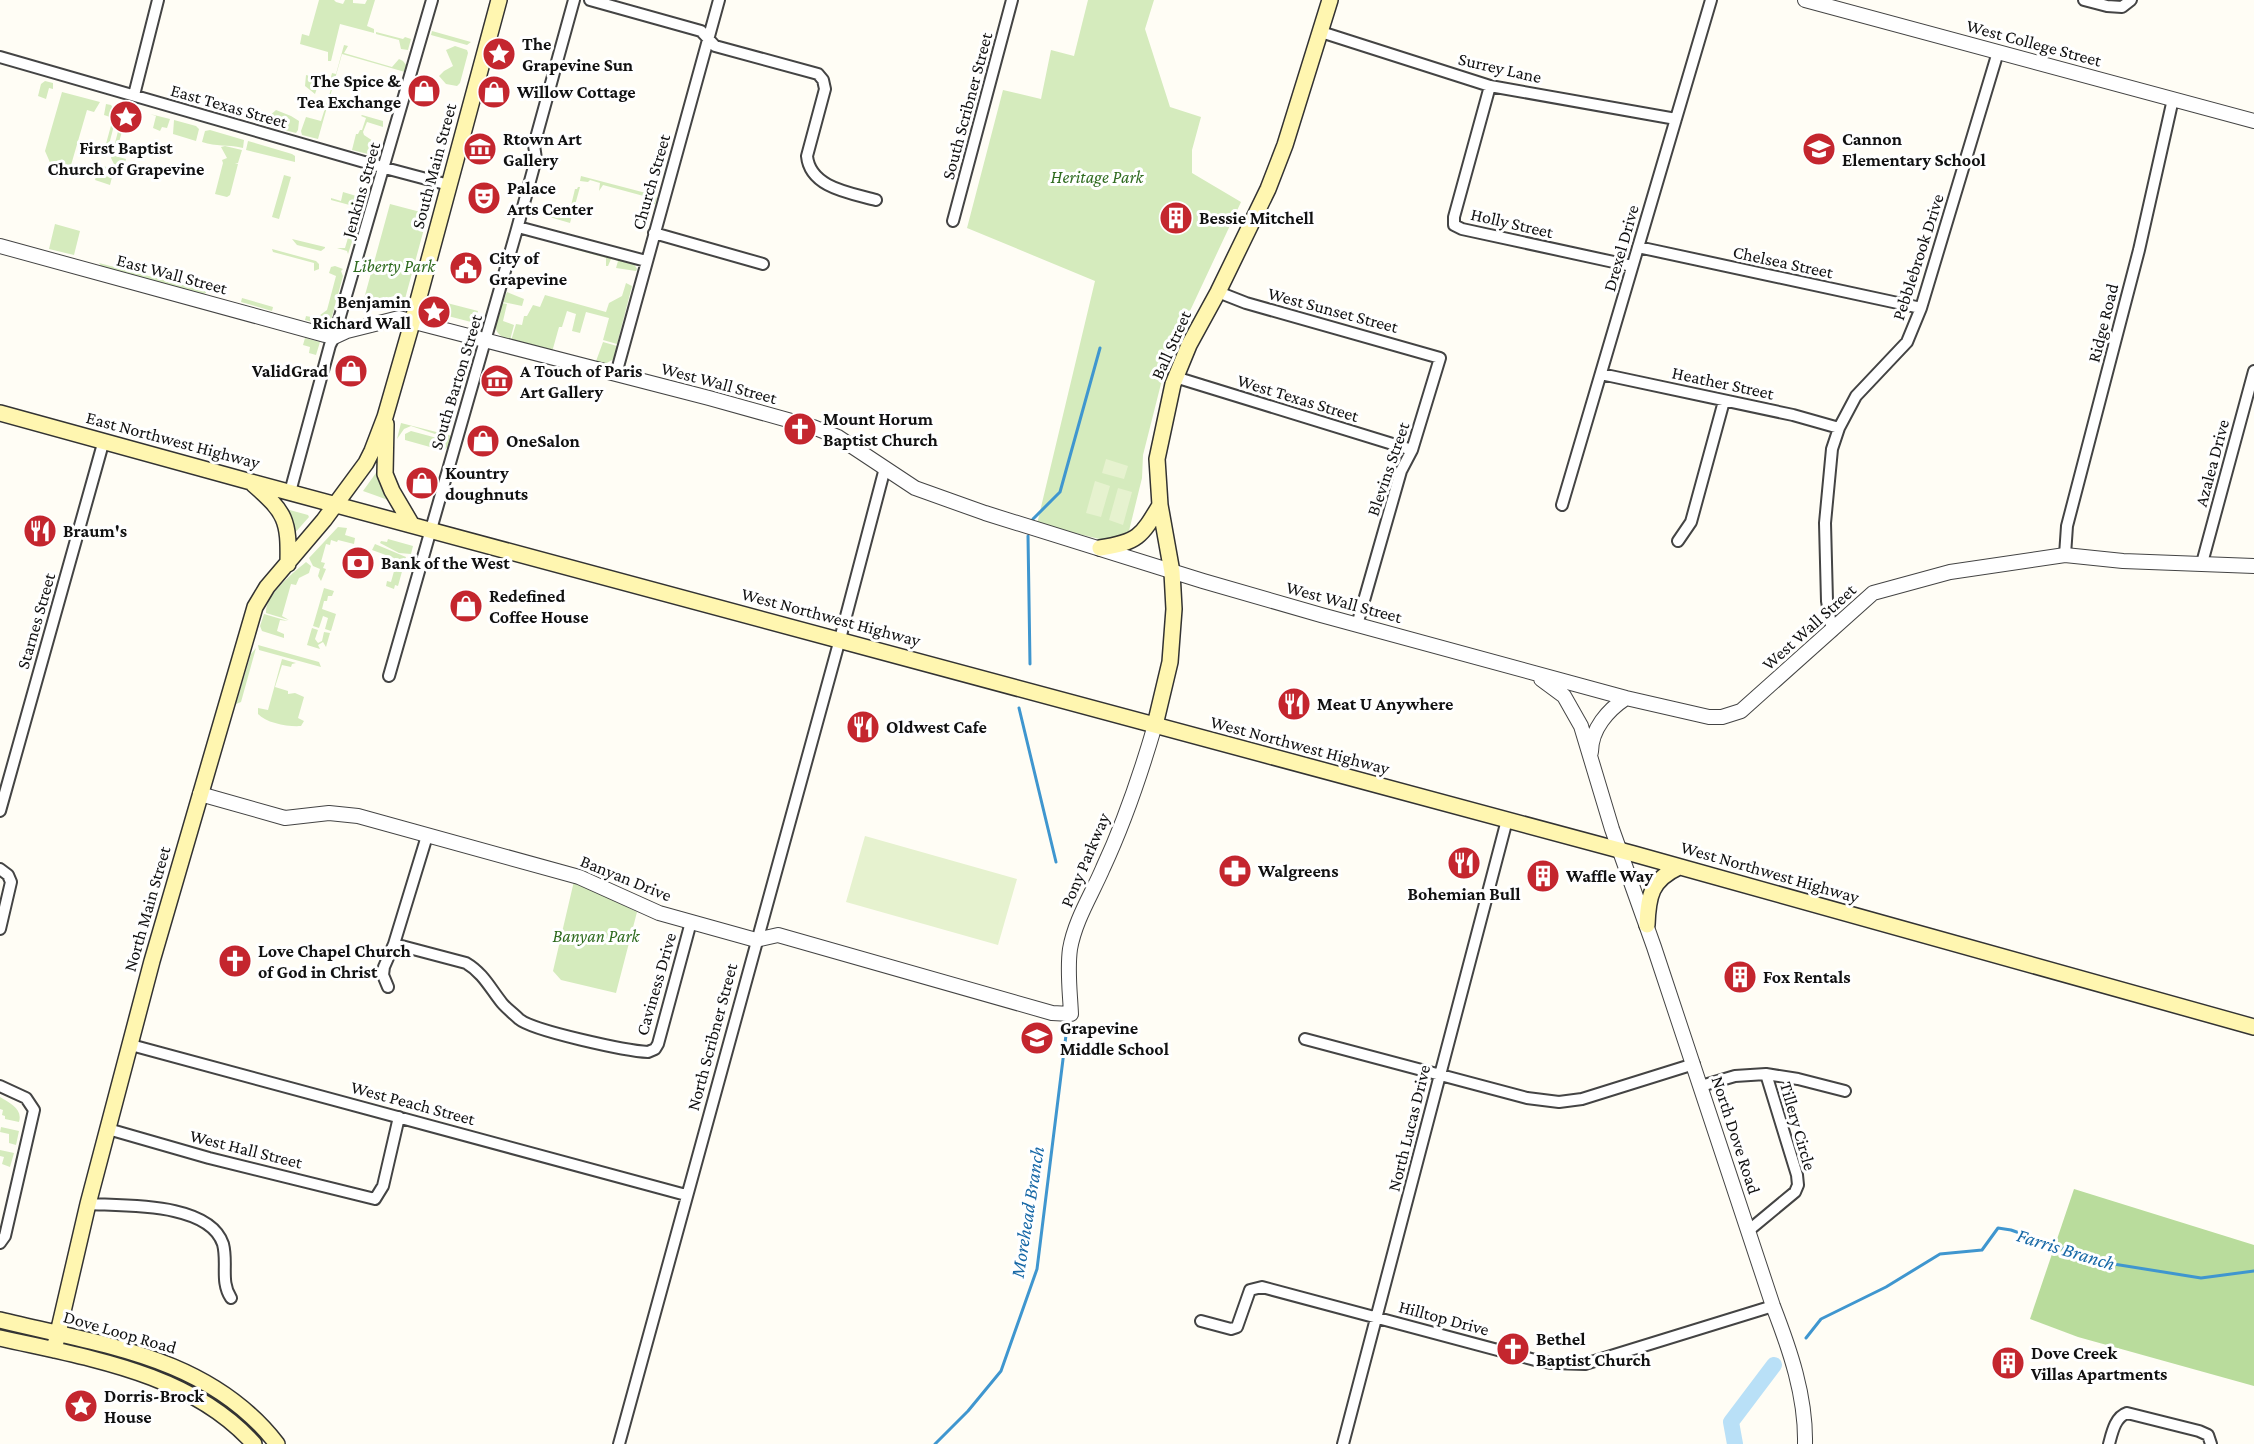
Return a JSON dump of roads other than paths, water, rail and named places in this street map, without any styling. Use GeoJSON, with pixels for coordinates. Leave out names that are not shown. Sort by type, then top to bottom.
{"type":"FeatureCollection","features":[{"type":"Feature","properties":{"kind":"main road","name":"South Main Street"},"geometry":{"type":"LineString","coordinates":[[335,504],[366,463],[386,417],[499,0]]}},
{"type":"Feature","properties":{"kind":"main road","name":"Ball Street"},"geometry":{"type":"LineString","coordinates":[[1155,725],[1170,662],[1174,609],[1172,572],[1160,505],[1157,459],[1175,377],[1268,189],[1285,146],[1330,0]]}},
{"type":"Feature","properties":{"kind":"main road","name":"East Northwest Highway"},"geometry":{"type":"LineString","coordinates":[[0,413],[335,504]]}},
{"type":"Feature","properties":{"kind":"main road"},"geometry":{"type":"LineString","coordinates":[[386,417],[385,474],[412,525]]}},
{"type":"Feature","properties":{"kind":"main road"},"geometry":{"type":"LineString","coordinates":[[251,482],[274,502],[287,523],[288,564]]}},
{"type":"Feature","properties":{"kind":"main road","name":"West Northwest Highway"},"geometry":{"type":"LineString","coordinates":[[335,504],[1507,820],[1618,846],[1679,867],[2254,1027]]}},
{"type":"Feature","properties":{"kind":"main road","name":"North Main Street"},"geometry":{"type":"LineString","coordinates":[[54,1350],[88,1204],[152,961],[255,607],[267,587],[335,504]]}},
{"type":"Feature","properties":{"kind":"main road"},"geometry":{"type":"LineString","coordinates":[[1100,548],[1126,543],[1137,538],[1160,505]]}},
{"type":"Feature","properties":{"kind":"main road"},"geometry":{"type":"LineString","coordinates":[[1647,925],[1650,895],[1656,883],[1666,873],[1679,867]]}},
{"type":"Feature","properties":{"kind":"main road","name":"Dove Loop Road"},"geometry":{"type":"LineString","coordinates":[[0,1320],[154,1359],[185,1371],[233,1400],[277,1444]]}},
{"type":"Feature","properties":{"kind":"main road","name":"Dove Loop Road"},"geometry":{"type":"LineString","coordinates":[[0,1338],[145,1374],[182,1389],[222,1414],[254,1444]]}},
{"type":"Feature","properties":{"kind":"street"},"geometry":{"type":"LineString","coordinates":[[134,95],[158,0]]}},
{"type":"Feature","properties":{"kind":"street","name":"Jenkins Street"},"geometry":{"type":"LineString","coordinates":[[290,492],[330,345],[432,0]]}},
{"type":"Feature","properties":{"kind":"street","name":"South Barton Street"},"geometry":{"type":"LineString","coordinates":[[389,676],[518,227],[536,159],[534,145],[574,0]]}},
{"type":"Feature","properties":{"kind":"street"},"geometry":{"type":"LineString","coordinates":[[591,0],[701,31],[715,46],[818,74],[823,80],[825,89],[807,161],[820,179],[830,187],[876,200]]}},
{"type":"Feature","properties":{"kind":"street","name":"Church Street"},"geometry":{"type":"LineString","coordinates":[[616,374],[719,0]]}},
{"type":"Feature","properties":{"kind":"street","name":"South Scribner Street"},"geometry":{"type":"LineString","coordinates":[[953,221],[1012,0]]}},
{"type":"Feature","properties":{"kind":"street","name":"Drexel Drive"},"geometry":{"type":"LineString","coordinates":[[1562,505],[1711,0]]}},
{"type":"Feature","properties":{"kind":"street","name":"West College Street"},"geometry":{"type":"LineString","coordinates":[[1805,0],[2254,121]]}},
{"type":"Feature","properties":{"kind":"street"},"geometry":{"type":"LineString","coordinates":[[2084,0],[2122,7],[2132,0]]}},
{"type":"Feature","properties":{"kind":"street","name":"Surrey Lane"},"geometry":{"type":"LineString","coordinates":[[1321,32],[1490,86],[1676,119]]}},
{"type":"Feature","properties":{"kind":"street","name":"Pebblebrook Drive"},"geometry":{"type":"LineString","coordinates":[[1832,631],[1827,600],[1825,524],[1832,449],[1839,428],[1856,396],[1907,342],[1920,308],[1998,52]]}},
{"type":"Feature","properties":{"kind":"street","name":"East Texas Street"},"geometry":{"type":"LineString","coordinates":[[0,57],[449,185]]}},
{"type":"Feature","properties":{"kind":"street","name":"Holly Street"},"geometry":{"type":"LineString","coordinates":[[1490,86],[1454,217],[1454,225],[1462,230],[1632,266]]}},
{"type":"Feature","properties":{"kind":"street","name":"Ridge Road"},"geometry":{"type":"LineString","coordinates":[[2065,555],[2067,526],[2133,272],[2174,99]]}},
{"type":"Feature","properties":{"kind":"street"},"geometry":{"type":"LineString","coordinates":[[518,227],[646,261]]}},
{"type":"Feature","properties":{"kind":"street"},"geometry":{"type":"LineString","coordinates":[[654,233],[763,264]]}},
{"type":"Feature","properties":{"kind":"street","name":"East Wall Street"},"geometry":{"type":"LineString","coordinates":[[0,246],[334,337]]}},
{"type":"Feature","properties":{"kind":"street","name":"Chelsea Street"},"geometry":{"type":"LineString","coordinates":[[1638,247],[1920,308]]}},
{"type":"Feature","properties":{"kind":"street","name":"West Sunset Street"},"geometry":{"type":"LineString","coordinates":[[1218,292],[1246,303],[1440,358]]}},
{"type":"Feature","properties":{"kind":"street","name":"West Wall Street"},"geometry":{"type":"LineString","coordinates":[[334,337],[347,331],[399,318],[813,427],[838,437],[915,488],[938,498],[1172,572],[1357,625],[1626,698],[1709,717],[1722,717],[1741,711],[1873,593],[1950,572],[2065,555],[2123,561],[2254,566]]}},
{"type":"Feature","properties":{"kind":"street","name":"Blevins Street"},"geometry":{"type":"LineString","coordinates":[[1357,625],[1401,471],[1412,450],[1440,358]]}},
{"type":"Feature","properties":{"kind":"street","name":"Azalea Drive"},"geometry":{"type":"LineString","coordinates":[[2202,563],[2254,371]]}},
{"type":"Feature","properties":{"kind":"street","name":"Heather Street"},"geometry":{"type":"LineString","coordinates":[[1600,374],[1793,415],[1839,428]]}},
{"type":"Feature","properties":{"kind":"street","name":"West Texas Street"},"geometry":{"type":"LineString","coordinates":[[1175,377],[1412,450]]}},
{"type":"Feature","properties":{"kind":"street"},"geometry":{"type":"LineString","coordinates":[[1678,541],[1691,522],[1724,401]]}},
{"type":"Feature","properties":{"kind":"street","name":"Starnes Street"},"geometry":{"type":"LineString","coordinates":[[0,811],[104,440]]}},
{"type":"Feature","properties":{"kind":"street"},"geometry":{"type":"LineString","coordinates":[[840,639],[885,468]]}},
{"type":"Feature","properties":{"kind":"street","name":"North Scribner Street"},"geometry":{"type":"LineString","coordinates":[[619,1444],[840,639]]}},
{"type":"Feature","properties":{"kind":"street","name":"North Dove Road"},"geometry":{"type":"LineString","coordinates":[[1531,672],[1564,696],[1581,726],[1598,787],[1694,1064],[1797,1376],[1804,1413],[1805,1444]]}},
{"type":"Feature","properties":{"kind":"street"},"geometry":{"type":"LineString","coordinates":[[1591,757],[1591,744],[1602,721],[1612,708],[1626,698]]}},
{"type":"Feature","properties":{"kind":"street","name":"Pony Parkway"},"geometry":{"type":"LineString","coordinates":[[1071,1014],[1070,958],[1077,924],[1104,867],[1136,788],[1155,725]]}},
{"type":"Feature","properties":{"kind":"street","name":"Banyan Drive"},"geometry":{"type":"LineString","coordinates":[[200,794],[285,818],[341,813],[579,877],[642,907],[756,940],[778,935],[1052,1013],[1071,1014]]}},
{"type":"Feature","properties":{"kind":"street","name":"North Lucas Drive"},"geometry":{"type":"LineString","coordinates":[[1343,1444],[1507,820]]}},
{"type":"Feature","properties":{"kind":"street"},"geometry":{"type":"LineString","coordinates":[[388,987],[384,967],[394,944],[427,836]]}},
{"type":"Feature","properties":{"kind":"street"},"geometry":{"type":"LineString","coordinates":[[0,869],[8,875],[11,882],[0,929]]}},
{"type":"Feature","properties":{"kind":"street","name":"Caviness Drive"},"geometry":{"type":"LineString","coordinates":[[394,944],[466,963],[473,967],[494,989],[502,1003],[522,1022],[568,1035],[648,1052],[655,1049],[658,1044],[691,922]]}},
{"type":"Feature","properties":{"kind":"street"},"geometry":{"type":"LineString","coordinates":[[1305,1039],[1527,1098],[1559,1102],[1582,1099],[1694,1064]]}},
{"type":"Feature","properties":{"kind":"street","name":"West Peach Street"},"geometry":{"type":"LineString","coordinates":[[131,1045],[686,1195]]}},
{"type":"Feature","properties":{"kind":"street"},"geometry":{"type":"LineString","coordinates":[[1766,1074],[1798,1079],[1845,1091]]}},
{"type":"Feature","properties":{"kind":"street","name":"Tillery Circle"},"geometry":{"type":"LineString","coordinates":[[1701,1086],[1735,1076],[1766,1074],[1797,1175],[1798,1185],[1792,1196],[1748,1231]]}},
{"type":"Feature","properties":{"kind":"street"},"geometry":{"type":"LineString","coordinates":[[0,1086],[26,1098],[34,1110],[6,1236],[0,1243]]}},
{"type":"Feature","properties":{"kind":"street","name":"West Hall Street"},"geometry":{"type":"LineString","coordinates":[[108,1129],[209,1158],[375,1199],[383,1186],[399,1116]]}},
{"type":"Feature","properties":{"kind":"street"},"geometry":{"type":"LineString","coordinates":[[88,1204],[189,1214],[208,1224],[218,1234],[223,1244],[226,1259],[226,1291],[231,1298]]}},
{"type":"Feature","properties":{"kind":"street","name":"Hilltop Drive"},"geometry":{"type":"LineString","coordinates":[[1201,1321],[1231,1329],[1237,1328],[1250,1290],[1262,1287],[1535,1360],[1585,1364],[1773,1306]]}},
{"type":"Feature","properties":{"kind":"street"},"geometry":{"type":"LineString","coordinates":[[2109,1444],[2116,1422],[2121,1415],[2127,1413],[2199,1431],[2208,1435],[2211,1444]]}},
{"type":"Feature","properties":{"kind":"waterway","name":"Morehead Branch"},"geometry":{"type":"LineString","coordinates":[[1033,519],[1060,492],[1100,348]]}},
{"type":"Feature","properties":{"kind":"waterway","name":"Morehead Branch"},"geometry":{"type":"LineString","coordinates":[[1028,536],[1030,664]]}},
{"type":"Feature","properties":{"kind":"waterway","name":"Morehead Branch"},"geometry":{"type":"LineString","coordinates":[[1019,708],[1056,862]]}},
{"type":"Feature","properties":{"kind":"waterway","name":"Morehead Branch"},"geometry":{"type":"LineString","coordinates":[[935,1444],[968,1411],[1001,1371],[1037,1269],[1067,1027]]}},
{"type":"Feature","properties":{"kind":"waterway","name":"Farris Branch"},"geometry":{"type":"LineString","coordinates":[[1806,1338],[1821,1319],[1886,1287],[1940,1254],[1982,1250],[1998,1228],[2011,1230],[2101,1262],[2201,1278],[2254,1271]]}},
{"type":"Feature","properties":{"kind":"waterway","name":"Farris Branch"},"geometry":{"type":"LineString","coordinates":[[1735,1444],[1731,1422],[1774,1365]]}},
{"type":"Feature","properties":{"kind":"place","name":"The Grapevine Sun"},"geometry":{"type":"Point","coordinates":[499,54]}},
{"type":"Feature","properties":{"kind":"place","name":"The Spice & Tea Exchange"},"geometry":{"type":"Point","coordinates":[424,91]}},
{"type":"Feature","properties":{"kind":"place","name":"Willow Cottage"},"geometry":{"type":"Point","coordinates":[494,92]}},
{"type":"Feature","properties":{"kind":"place","name":"First Baptist Church of Grapevine"},"geometry":{"type":"Point","coordinates":[126,117]}},
{"type":"Feature","properties":{"kind":"place","name":"Rtown Art Gallery"},"geometry":{"type":"Point","coordinates":[480,149]}},
{"type":"Feature","properties":{"kind":"place","name":"Cannon Elementary School"},"geometry":{"type":"Point","coordinates":[1819,149]}},
{"type":"Feature","properties":{"kind":"place","name":"Palace Arts Center"},"geometry":{"type":"Point","coordinates":[484,198]}},
{"type":"Feature","properties":{"kind":"place","name":"Bessie Mitchell"},"geometry":{"type":"Point","coordinates":[1176,218]}},
{"type":"Feature","properties":{"kind":"place","name":"City of Grapevine"},"geometry":{"type":"Point","coordinates":[466,268]}},
{"type":"Feature","properties":{"kind":"place","name":"Benjamin Richard Wall"},"geometry":{"type":"Point","coordinates":[434,312]}},
{"type":"Feature","properties":{"kind":"place","name":"ValidGrad"},"geometry":{"type":"Point","coordinates":[351,371]}},
{"type":"Feature","properties":{"kind":"place","name":"A Touch of Paris Art Gallery"},"geometry":{"type":"Point","coordinates":[497,381]}},
{"type":"Feature","properties":{"kind":"place","name":"Mount Horum Baptist Church"},"geometry":{"type":"Point","coordinates":[800,429]}},
{"type":"Feature","properties":{"kind":"place","name":"OneSalon"},"geometry":{"type":"Point","coordinates":[483,441]}},
{"type":"Feature","properties":{"kind":"place","name":"Kountry doughnuts"},"geometry":{"type":"Point","coordinates":[422,483]}},
{"type":"Feature","properties":{"kind":"place","name":"Braum's"},"geometry":{"type":"Point","coordinates":[40,531]}},
{"type":"Feature","properties":{"kind":"place","name":"Bank of the West"},"geometry":{"type":"Point","coordinates":[358,563]}},
{"type":"Feature","properties":{"kind":"place","name":"Redefined Coffee House"},"geometry":{"type":"Point","coordinates":[466,606]}},
{"type":"Feature","properties":{"kind":"place","name":"Meat U Anywhere"},"geometry":{"type":"Point","coordinates":[1294,704]}},
{"type":"Feature","properties":{"kind":"place","name":"Oldwest Cafe"},"geometry":{"type":"Point","coordinates":[863,727]}},
{"type":"Feature","properties":{"kind":"place","name":"Bohemian Bull"},"geometry":{"type":"Point","coordinates":[1464,863]}},
{"type":"Feature","properties":{"kind":"place","name":"Walgreens"},"geometry":{"type":"Point","coordinates":[1235,871]}},
{"type":"Feature","properties":{"kind":"place","name":"Waffle Way"},"geometry":{"type":"Point","coordinates":[1543,876]}},
{"type":"Feature","properties":{"kind":"place","name":"Love Chapel Church of God in Christ"},"geometry":{"type":"Point","coordinates":[235,961]}},
{"type":"Feature","properties":{"kind":"place","name":"Fox Rentals"},"geometry":{"type":"Point","coordinates":[1740,977]}},
{"type":"Feature","properties":{"kind":"place","name":"Grapevine Middle School"},"geometry":{"type":"Point","coordinates":[1037,1038]}},
{"type":"Feature","properties":{"kind":"place","name":"Bethel Baptist Church"},"geometry":{"type":"Point","coordinates":[1513,1349]}},
{"type":"Feature","properties":{"kind":"place","name":"Dove Creek Villas Apartments"},"geometry":{"type":"Point","coordinates":[2008,1363]}},
{"type":"Feature","properties":{"kind":"place","name":"Dorris-Brock House"},"geometry":{"type":"Point","coordinates":[81,1406]}},
{"type":"Feature","properties":{"kind":"park label","name":"Heritage Park"},"geometry":{"type":"Point","coordinates":[1097,177]}},
{"type":"Feature","properties":{"kind":"park label","name":"Liberty Park"},"geometry":{"type":"Point","coordinates":[394,266]}},
{"type":"Feature","properties":{"kind":"park label","name":"Banyan Park"},"geometry":{"type":"Point","coordinates":[596,936]}}]}
